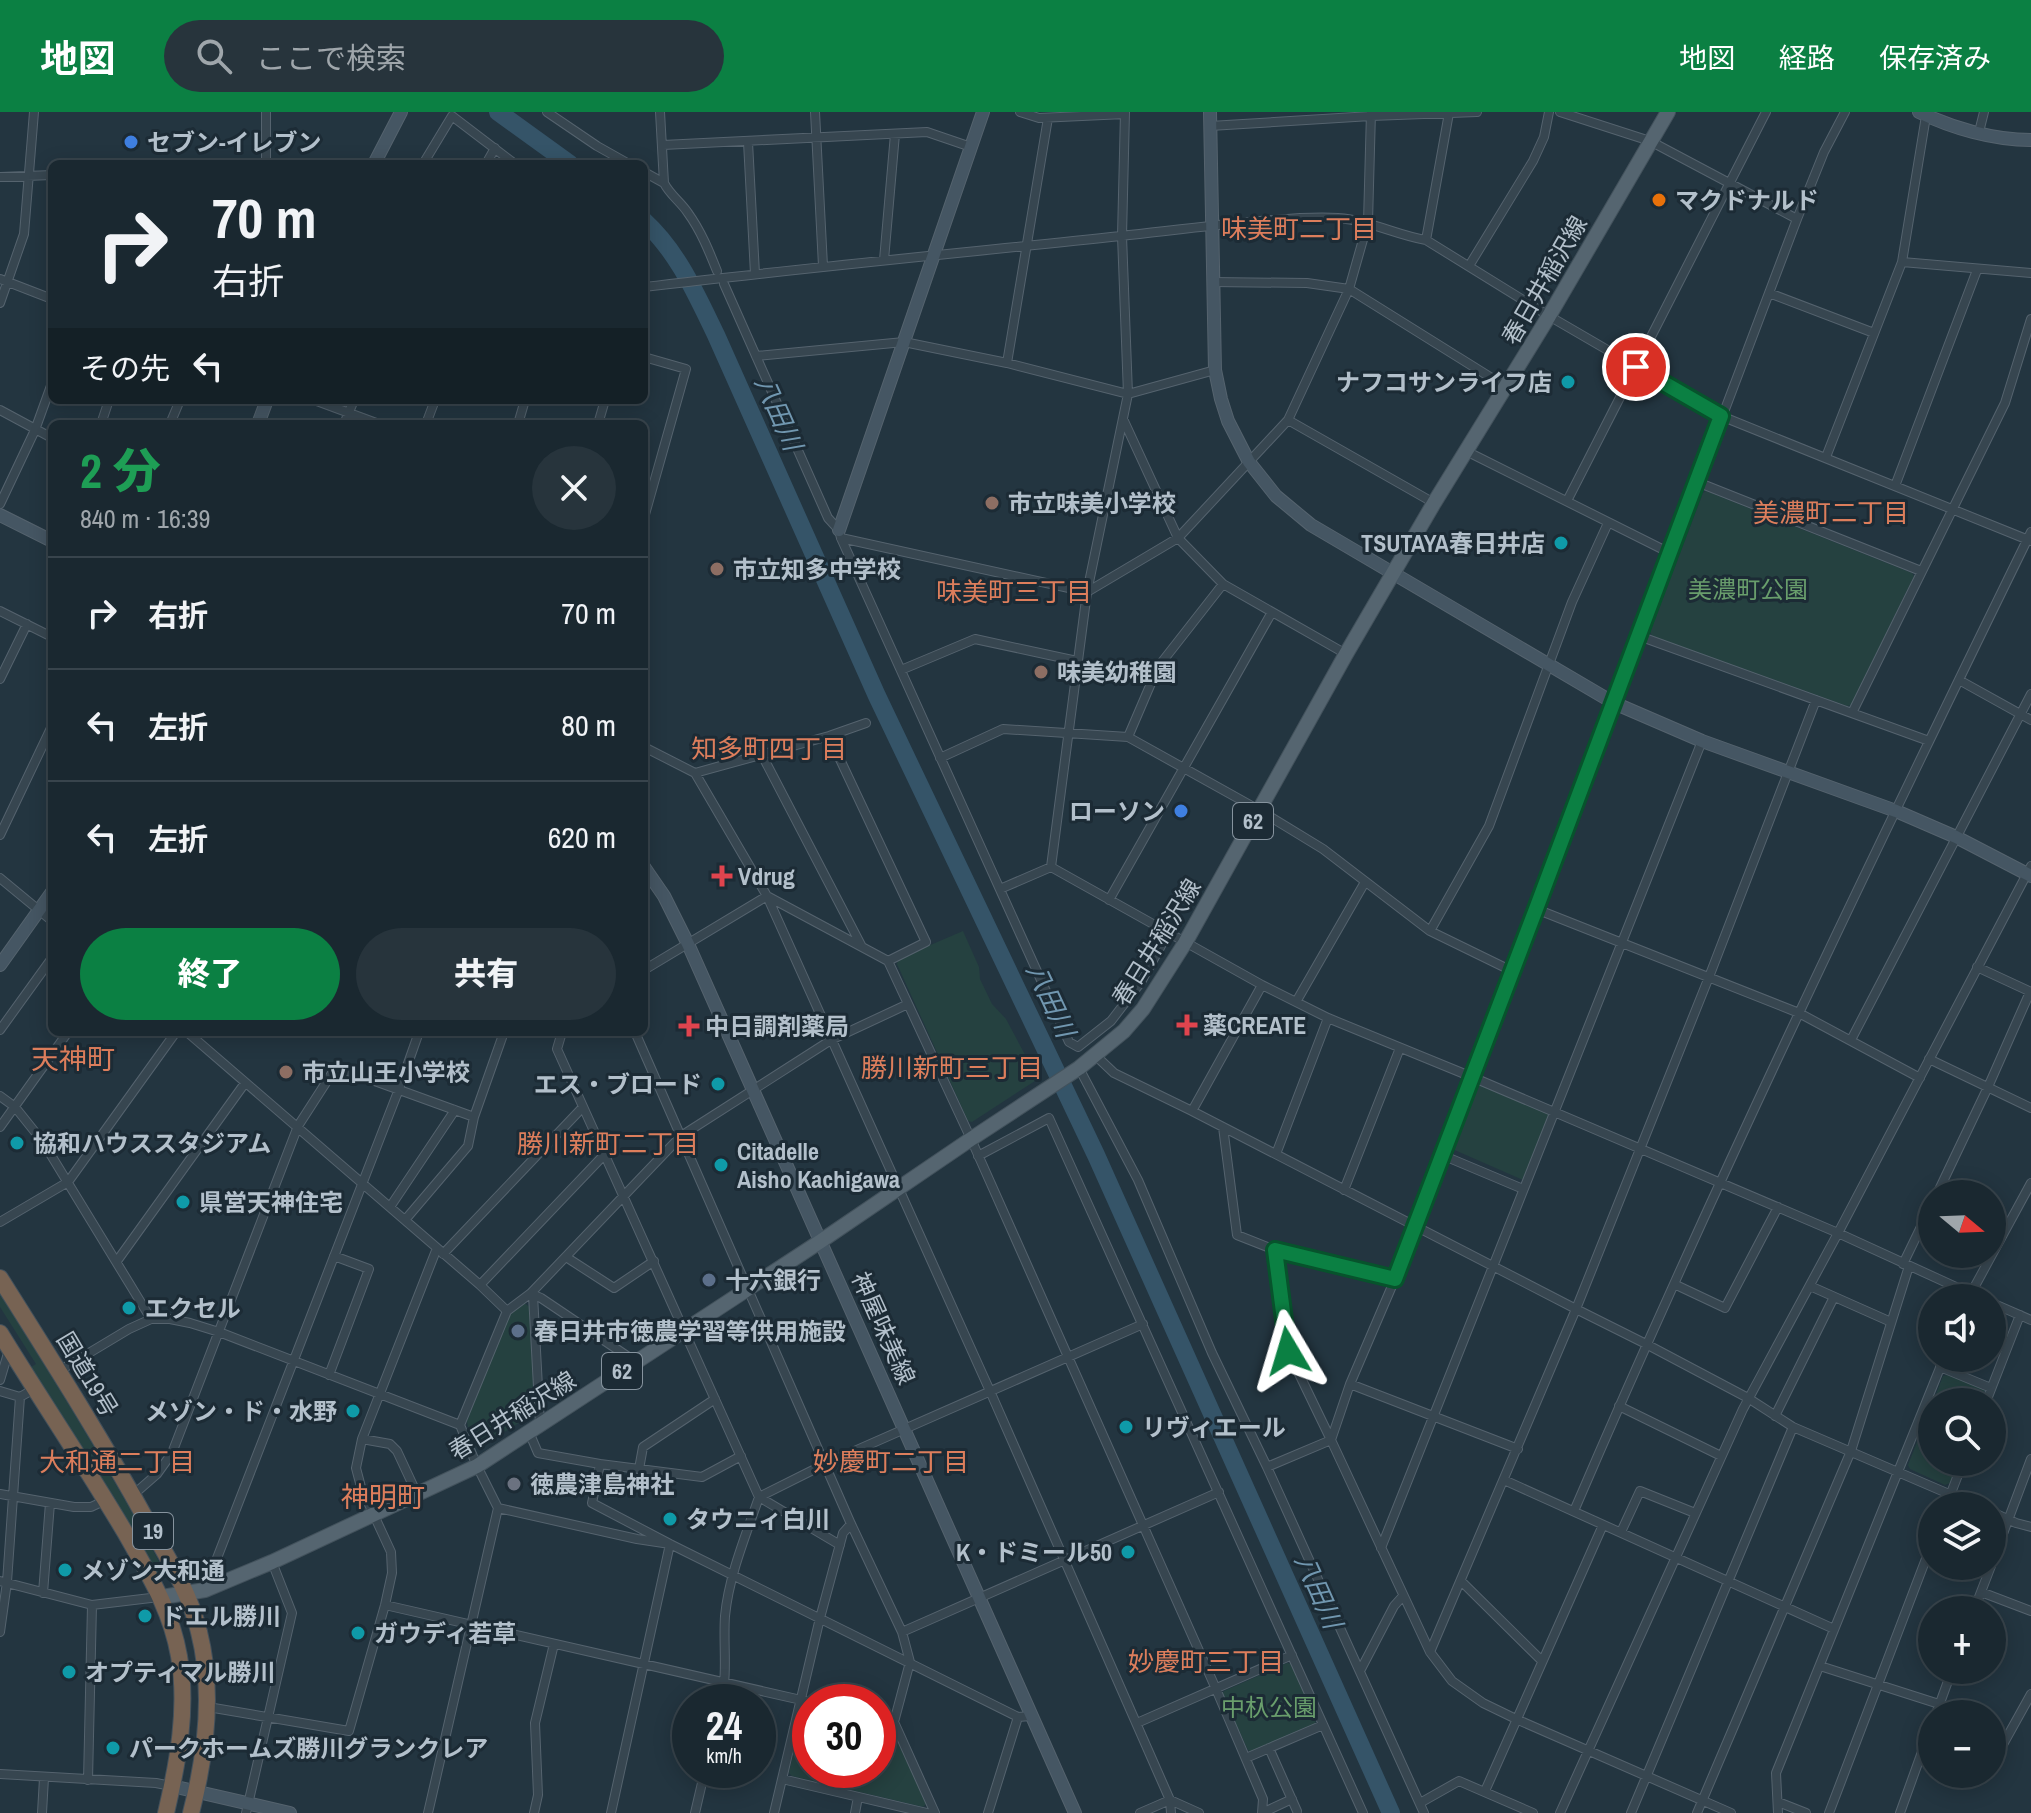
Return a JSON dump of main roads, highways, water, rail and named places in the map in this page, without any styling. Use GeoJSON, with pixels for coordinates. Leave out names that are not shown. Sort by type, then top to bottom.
{"type":"FeatureCollection","features":[{"type":"Feature","properties":{"kind":"highway","name":"国道19号"},"geometry":{"type":"LineString","coordinates":[[0,1278],[133,1495],[187,1593],[203,1651],[207,1707],[191,1813]]}},
{"type":"Feature","properties":{"kind":"highway","name":"19"},"geometry":{"type":"LineString","coordinates":[[0,1333],[27,1393],[106,1500],[162,1597],[176,1642],[182,1688],[180,1736],[166,1813]]}},
{"type":"Feature","properties":{"kind":"main road","name":"春日井稲沢線"},"geometry":{"type":"LineString","coordinates":[[162,1597],[205,1590],[477,1466],[1075,1071],[1124,1031],[1161,984],[1346,654],[1668,112]]}},
{"type":"Feature","properties":{"kind":"waterway","name":"八田川"},"geometry":{"type":"LineString","coordinates":[[498,112],[564,160]]}},
{"type":"Feature","properties":{"kind":"waterway","name":"八田川"},"geometry":{"type":"LineString","coordinates":[[648,225],[676,260],[716,335],[877,696],[1096,1155],[1391,1813]]}},
{"type":"Feature","properties":{"kind":"place","name":"セブン-イレブン"},"geometry":{"type":"Point","coordinates":[131,142]}},
{"type":"Feature","properties":{"kind":"place","name":"マクドナルド"},"geometry":{"type":"Point","coordinates":[1659,200]}},
{"type":"Feature","properties":{"kind":"place","name":"ナフコサンライフ店"},"geometry":{"type":"Point","coordinates":[1568,382]}},
{"type":"Feature","properties":{"kind":"place","name":"市立味美小学校"},"geometry":{"type":"Point","coordinates":[992,503]}},
{"type":"Feature","properties":{"kind":"place","name":"TSUTAYA春日井店"},"geometry":{"type":"Point","coordinates":[1561,543]}},
{"type":"Feature","properties":{"kind":"place","name":"市立知多中学校"},"geometry":{"type":"Point","coordinates":[717,569]}},
{"type":"Feature","properties":{"kind":"place","name":"味美幼稚園"},"geometry":{"type":"Point","coordinates":[1041,672]}},
{"type":"Feature","properties":{"kind":"place","name":"ローソン"},"geometry":{"type":"Point","coordinates":[1181,811]}},
{"type":"Feature","properties":{"kind":"place","name":"Vdrug"},"geometry":{"type":"Point","coordinates":[722,876]}},
{"type":"Feature","properties":{"kind":"place","name":"薬CREATE"},"geometry":{"type":"Point","coordinates":[1187,1025]}},
{"type":"Feature","properties":{"kind":"place","name":"中日調剤薬局"},"geometry":{"type":"Point","coordinates":[689,1026]}},
{"type":"Feature","properties":{"kind":"place","name":"市立山王小学校"},"geometry":{"type":"Point","coordinates":[286,1072]}},
{"type":"Feature","properties":{"kind":"place","name":"エス・ブロード"},"geometry":{"type":"Point","coordinates":[718,1084]}},
{"type":"Feature","properties":{"kind":"place","name":"協和ハウススタジアム"},"geometry":{"type":"Point","coordinates":[17,1143]}},
{"type":"Feature","properties":{"kind":"place","name":"Citadelle Aisho Kachigawa"},"geometry":{"type":"Point","coordinates":[721,1165]}},
{"type":"Feature","properties":{"kind":"place","name":"県営天神住宅"},"geometry":{"type":"Point","coordinates":[183,1202]}},
{"type":"Feature","properties":{"kind":"place","name":"十六銀行"},"geometry":{"type":"Point","coordinates":[709,1280]}},
{"type":"Feature","properties":{"kind":"place","name":"エクセル"},"geometry":{"type":"Point","coordinates":[129,1308]}},
{"type":"Feature","properties":{"kind":"place","name":"春日井市徳農学習等供用施設"},"geometry":{"type":"Point","coordinates":[518,1331]}},
{"type":"Feature","properties":{"kind":"place","name":"メゾン・ド・水野"},"geometry":{"type":"Point","coordinates":[353,1411]}},
{"type":"Feature","properties":{"kind":"place","name":"リヴィエール"},"geometry":{"type":"Point","coordinates":[1126,1427]}},
{"type":"Feature","properties":{"kind":"place","name":"徳農津島神社"},"geometry":{"type":"Point","coordinates":[514,1484]}},
{"type":"Feature","properties":{"kind":"place","name":"タウニィ白川"},"geometry":{"type":"Point","coordinates":[670,1519]}},
{"type":"Feature","properties":{"kind":"place","name":"K・ドミール50"},"geometry":{"type":"Point","coordinates":[1128,1552]}},
{"type":"Feature","properties":{"kind":"place","name":"メゾン大和通"},"geometry":{"type":"Point","coordinates":[65,1570]}},
{"type":"Feature","properties":{"kind":"place","name":"ドエル勝川"},"geometry":{"type":"Point","coordinates":[145,1616]}},
{"type":"Feature","properties":{"kind":"place","name":"ガウディ若草"},"geometry":{"type":"Point","coordinates":[358,1633]}},
{"type":"Feature","properties":{"kind":"place","name":"オプティマル勝川"},"geometry":{"type":"Point","coordinates":[69,1672]}},
{"type":"Feature","properties":{"kind":"place","name":"パークホームズ勝川グランクレア"},"geometry":{"type":"Point","coordinates":[113,1748]}},
{"type":"Feature","properties":{"kind":"district","name":"味美町二丁目"},"geometry":{"type":"Point","coordinates":[1299,228]}},
{"type":"Feature","properties":{"kind":"district","name":"美濃町二丁目"},"geometry":{"type":"Point","coordinates":[1831,512]}},
{"type":"Feature","properties":{"kind":"district","name":"味美町三丁目"},"geometry":{"type":"Point","coordinates":[1014,591]}},
{"type":"Feature","properties":{"kind":"district","name":"知多町四丁目"},"geometry":{"type":"Point","coordinates":[769,748]}},
{"type":"Feature","properties":{"kind":"district","name":"天神町"},"geometry":{"type":"Point","coordinates":[73,1059]}},
{"type":"Feature","properties":{"kind":"district","name":"勝川新町三丁目"},"geometry":{"type":"Point","coordinates":[952,1067]}},
{"type":"Feature","properties":{"kind":"district","name":"勝川新町二丁目"},"geometry":{"type":"Point","coordinates":[608,1143]}},
{"type":"Feature","properties":{"kind":"district","name":"大和通二丁目"},"geometry":{"type":"Point","coordinates":[117,1461]}},
{"type":"Feature","properties":{"kind":"district","name":"妙慶町二丁目"},"geometry":{"type":"Point","coordinates":[891,1461]}},
{"type":"Feature","properties":{"kind":"district","name":"神明町"},"geometry":{"type":"Point","coordinates":[383,1497]}},
{"type":"Feature","properties":{"kind":"district","name":"妙慶町三丁目"},"geometry":{"type":"Point","coordinates":[1206,1661]}},
{"type":"Feature","properties":{"kind":"park label","name":"美濃町公園"},"geometry":{"type":"Point","coordinates":[1748,589]}},
{"type":"Feature","properties":{"kind":"park label","name":"中杁公園"},"geometry":{"type":"Point","coordinates":[1269,1707]}}]}
